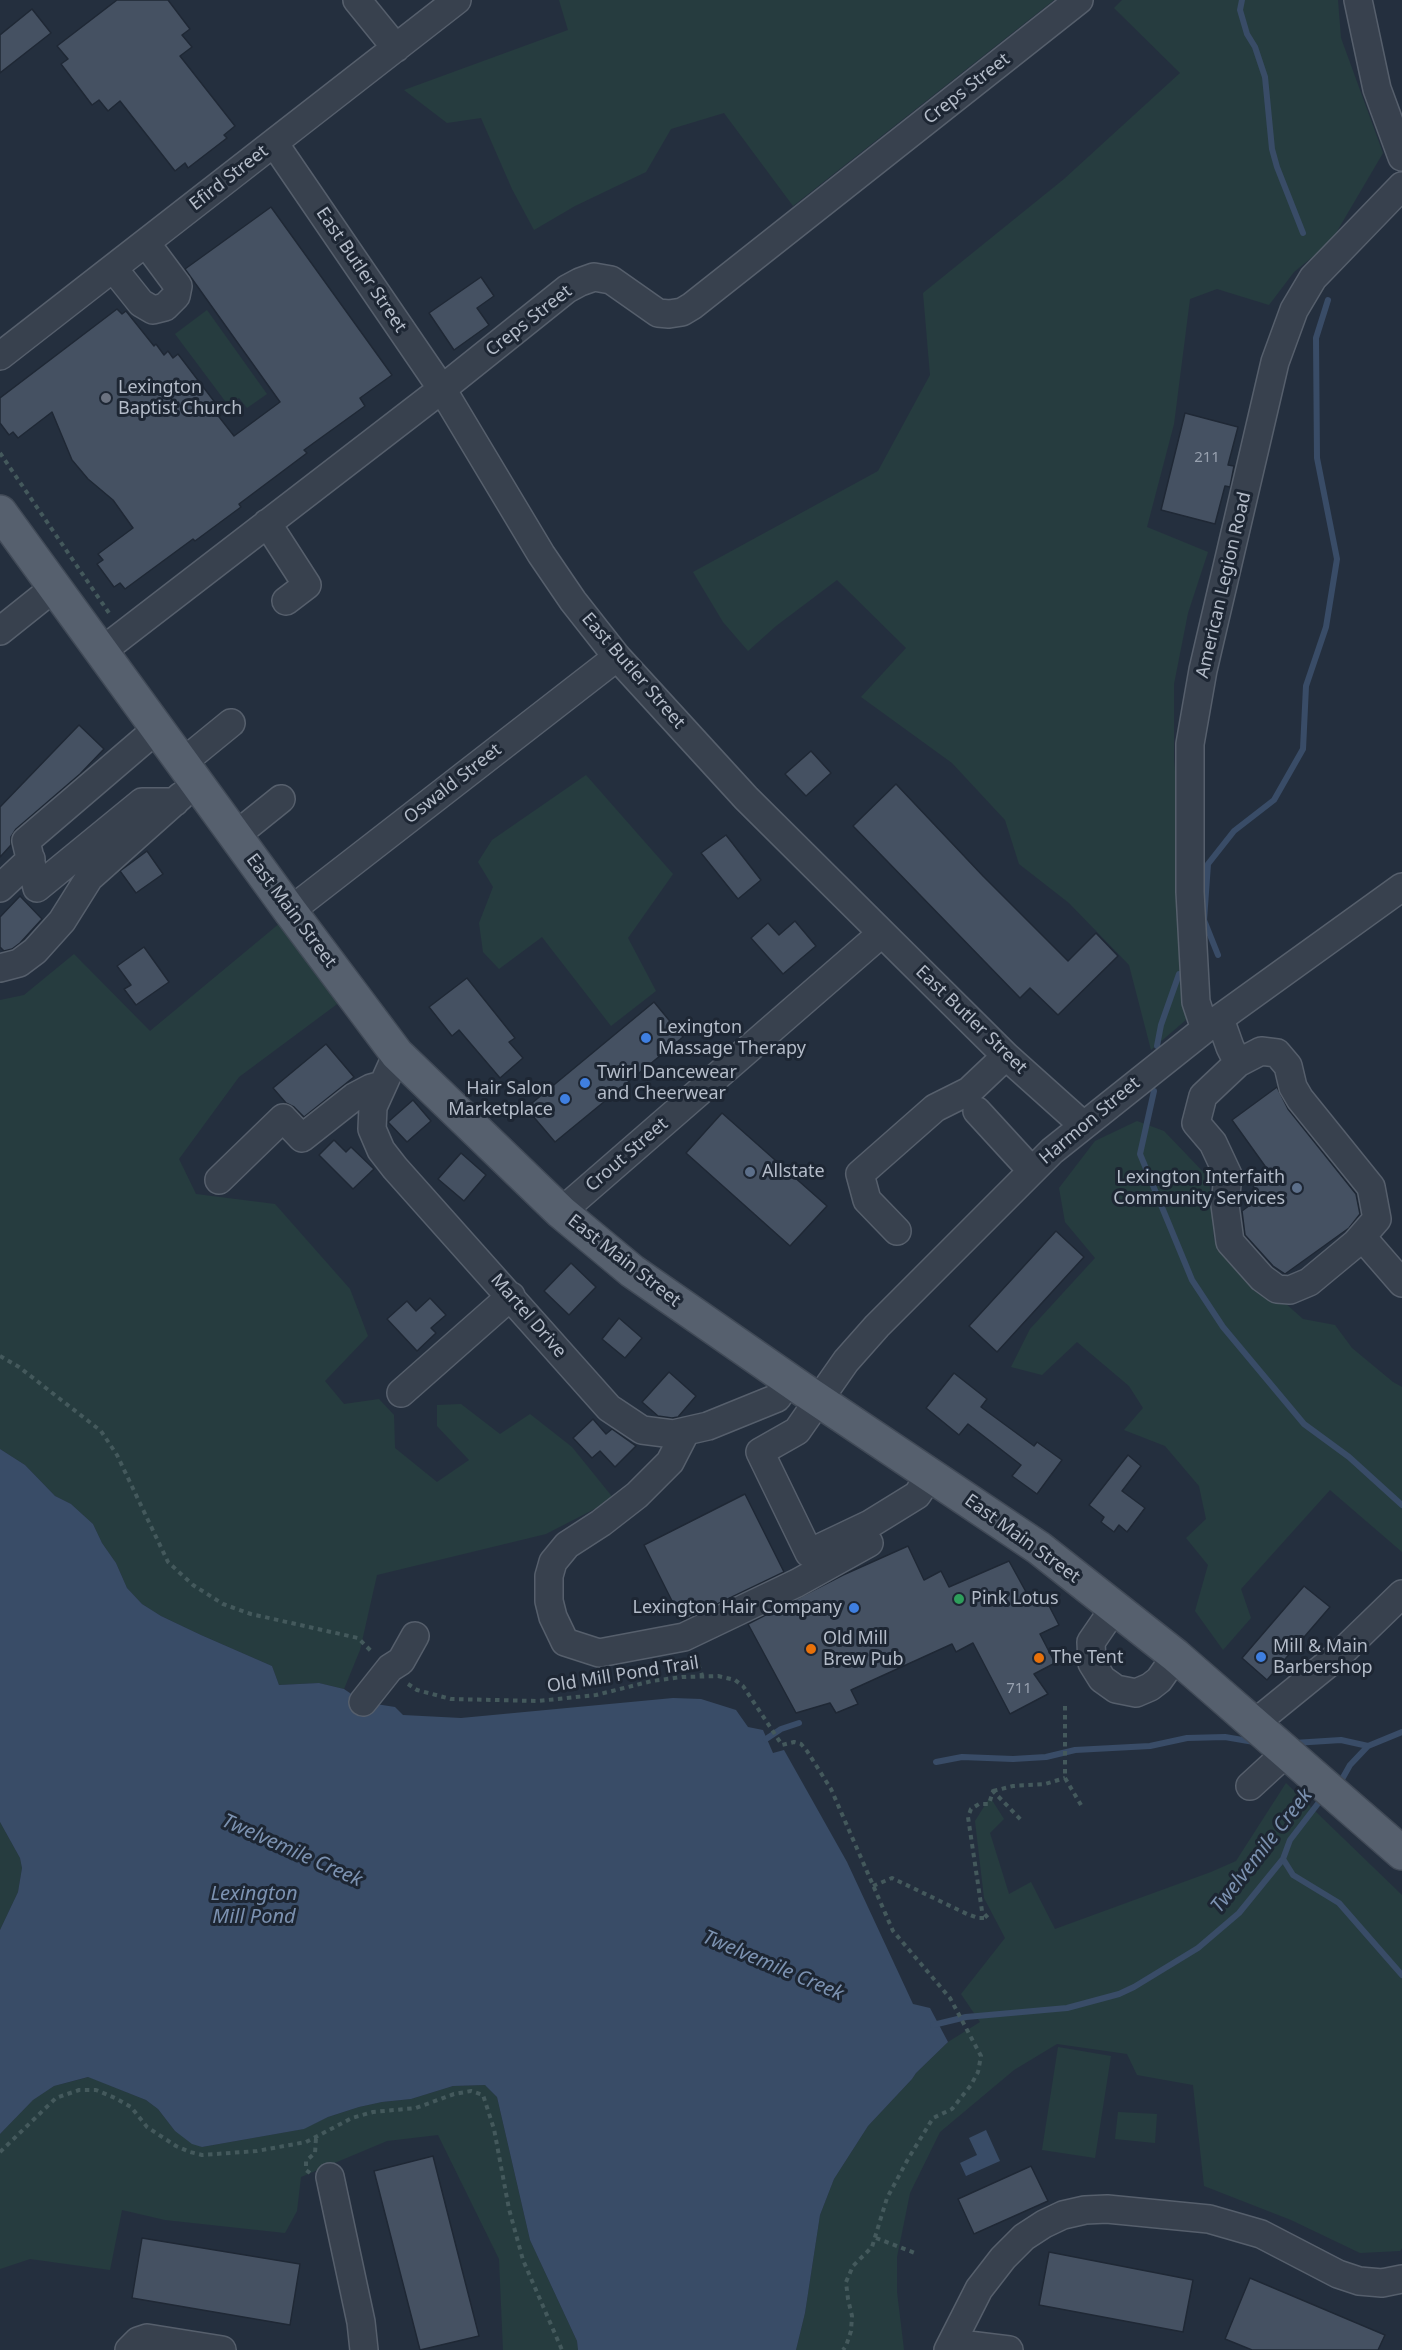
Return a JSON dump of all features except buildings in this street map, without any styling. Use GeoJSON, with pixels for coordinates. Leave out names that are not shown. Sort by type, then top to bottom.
{"type":"FeatureCollection","features":[{"type":"Feature","properties":{"kind":"main road","name":"East Main Street"},"geometry":{"type":"LineString","coordinates":[[0,512],[158,728],[184,782],[235,836],[396,1054],[561,1212],[632,1271],[819,1400],[924,1484],[1039,1548],[1176,1656],[1402,1853]]}},
{"type":"Feature","properties":{"kind":"street"},"geometry":{"type":"LineString","coordinates":[[357,0],[396,48]]}},
{"type":"Feature","properties":{"kind":"street","name":"Efird Street"},"geometry":{"type":"LineString","coordinates":[[0,356],[457,0]]}},
{"type":"Feature","properties":{"kind":"street","name":"Creps Street"},"geometry":{"type":"LineString","coordinates":[[102,651],[442,389],[567,289],[594,278],[611,280],[658,313],[669,315],[682,312],[1079,0]]}},
{"type":"Feature","properties":{"kind":"street"},"geometry":{"type":"LineString","coordinates":[[1358,0],[1377,89],[1402,157]]}},
{"type":"Feature","properties":{"kind":"street","name":"East Butler Street"},"geometry":{"type":"LineString","coordinates":[[274,143],[442,389],[541,554],[573,601],[617,657],[746,798],[1006,1056],[1083,1125]]}},
{"type":"Feature","properties":{"kind":"street","name":"American Legion Road"},"geometry":{"type":"LineString","coordinates":[[1238,1063],[1230,1047],[1196,1002],[1191,914],[1189,781],[1190,744],[1203,670],[1275,362],[1294,310],[1313,278],[1402,186]]}},
{"type":"Feature","properties":{"kind":"street"},"geometry":{"type":"LineString","coordinates":[[113,268],[146,307],[158,309],[172,301],[176,296],[178,286],[146,243]]}},
{"type":"Feature","properties":{"kind":"street"},"geometry":{"type":"LineString","coordinates":[[267,524],[307,585],[286,601]]}},
{"type":"Feature","properties":{"kind":"street"},"geometry":{"type":"LineString","coordinates":[[0,631],[55,587]]}},
{"type":"Feature","properties":{"kind":"street","name":"Oswald Street"},"geometry":{"type":"LineString","coordinates":[[290,911],[617,657]]}},
{"type":"Feature","properties":{"kind":"street"},"geometry":{"type":"LineString","coordinates":[[0,968],[19,963],[35,951],[62,921],[89,878],[184,782],[231,723]]}},
{"type":"Feature","properties":{"kind":"street"},"geometry":{"type":"LineString","coordinates":[[0,888],[29,850],[158,728]]}},
{"type":"Feature","properties":{"kind":"street"},"geometry":{"type":"LineString","coordinates":[[42,885],[142,802],[184,782]]}},
{"type":"Feature","properties":{"kind":"street"},"geometry":{"type":"LineString","coordinates":[[235,836],[281,799]]}},
{"type":"Feature","properties":{"kind":"street"},"geometry":{"type":"LineString","coordinates":[[29,850],[42,885]]}},
{"type":"Feature","properties":{"kind":"street"},"geometry":{"type":"LineString","coordinates":[[42,885],[89,878]]}},
{"type":"Feature","properties":{"kind":"street","name":"Harmon Street"},"geometry":{"type":"LineString","coordinates":[[924,1484],[870,1524],[809,1553],[760,1452],[797,1431],[846,1361],[877,1326],[1032,1171],[1083,1125],[1212,1024],[1402,887]]}},
{"type":"Feature","properties":{"kind":"street","name":"Crout Street"},"geometry":{"type":"LineString","coordinates":[[561,1212],[882,933]]}},
{"type":"Feature","properties":{"kind":"street"},"geometry":{"type":"LineString","coordinates":[[1261,1051],[1277,1053],[1288,1066],[1293,1087],[1300,1099],[1371,1187],[1377,1219],[1356,1244],[1309,1282],[1290,1290],[1277,1288],[1262,1278],[1230,1242],[1225,1205],[1228,1175],[1213,1143],[1196,1123],[1203,1095],[1238,1063],[1261,1051]]}},
{"type":"Feature","properties":{"kind":"street","name":"Martel Drive"},"geometry":{"type":"LineString","coordinates":[[396,1054],[373,1107],[372,1129],[381,1150],[609,1408],[642,1430],[673,1434],[708,1426],[777,1398],[789,1380]]}},
{"type":"Feature","properties":{"kind":"street"},"geometry":{"type":"LineString","coordinates":[[897,1231],[867,1200],[860,1174],[935,1108],[969,1090],[1006,1056]]}},
{"type":"Feature","properties":{"kind":"street"},"geometry":{"type":"LineString","coordinates":[[219,1180],[283,1118],[302,1138],[363,1090],[382,1085]]}},
{"type":"Feature","properties":{"kind":"street"},"geometry":{"type":"LineString","coordinates":[[976,1111],[1032,1171]]}},
{"type":"Feature","properties":{"kind":"street"},"geometry":{"type":"LineString","coordinates":[[1362,1237],[1402,1283]]}},
{"type":"Feature","properties":{"kind":"street"},"geometry":{"type":"LineString","coordinates":[[401,1393],[511,1296]]}},
{"type":"Feature","properties":{"kind":"street"},"geometry":{"type":"LineString","coordinates":[[686,1431],[670,1462],[637,1495],[602,1523],[567,1545],[553,1562],[549,1576],[549,1601],[553,1617],[565,1642],[599,1653],[684,1637],[797,1583],[914,1518],[924,1484]]}},
{"type":"Feature","properties":{"kind":"street"},"geometry":{"type":"LineString","coordinates":[[1250,1786],[1271,1738],[1340,1654],[1402,1594]]}},
{"type":"Feature","properties":{"kind":"street"},"geometry":{"type":"LineString","coordinates":[[1115,1607],[1091,1642],[1092,1663],[1102,1679],[1116,1689],[1136,1693],[1159,1680],[1176,1656]]}},
{"type":"Feature","properties":{"kind":"street"},"geometry":{"type":"LineString","coordinates":[[363,1702],[390,1668],[401,1660],[415,1636]]}},
{"type":"Feature","properties":{"kind":"street"},"geometry":{"type":"LineString","coordinates":[[330,2177],[361,2322],[364,2350]]}},
{"type":"Feature","properties":{"kind":"street"},"geometry":{"type":"LineString","coordinates":[[1009,2350],[950,2346],[980,2289],[1003,2258],[1024,2237],[1044,2224],[1063,2215],[1085,2210],[1107,2209],[1209,2219],[1270,2238],[1338,2274],[1359,2281],[1382,2283],[1402,2279]]}},
{"type":"Feature","properties":{"kind":"street"},"geometry":{"type":"LineString","coordinates":[[129,2350],[138,2341],[147,2338],[222,2350]]}},
{"type":"Feature","properties":{"kind":"path"},"geometry":{"type":"LineString","coordinates":[[0,453],[113,620]]}},
{"type":"Feature","properties":{"kind":"path","name":"Old Mill Pond Trail"},"geometry":{"type":"LineString","coordinates":[[0,1356],[19,1367],[101,1431],[117,1455],[168,1562],[194,1585],[224,1604],[251,1614],[336,1631],[358,1638],[403,1681],[417,1690],[451,1699],[538,1701],[585,1696],[672,1678],[718,1676],[735,1680],[743,1686],[782,1745],[794,1742],[801,1744],[831,1789],[893,1931],[950,1998],[981,2056],[978,2072],[971,2085],[952,2109],[933,2118],[908,2159],[887,2198],[872,2247],[853,2266],[846,2282],[852,2316],[851,2331],[843,2350]]}},
{"type":"Feature","properties":{"kind":"path"},"geometry":{"type":"LineString","coordinates":[[1065,1707],[1065,1778],[1082,1805]]}},
{"type":"Feature","properties":{"kind":"path"},"geometry":{"type":"LineString","coordinates":[[993,1791],[1013,1786],[1045,1784],[1065,1778]]}},
{"type":"Feature","properties":{"kind":"path"},"geometry":{"type":"LineString","coordinates":[[873,1886],[892,1878],[968,1914],[978,1918],[988,1918],[982,1911],[968,1817],[971,1809],[980,1804],[989,1804],[993,1791]]}},
{"type":"Feature","properties":{"kind":"path"},"geometry":{"type":"LineString","coordinates":[[993,1791],[1021,1820]]}},
{"type":"Feature","properties":{"kind":"path"},"geometry":{"type":"LineString","coordinates":[[876,2238],[915,2253]]}},
{"type":"Feature","properties":{"kind":"green space"},"geometry":{"type":"Polygon","coordinates":[[[559,0],[1054,0],[793,206],[724,113],[671,129],[646,172],[575,206],[534,230],[512,189],[481,118],[447,123],[404,90],[568,30],[559,0]]]}},
{"type":"Feature","properties":{"kind":"green space"},"geometry":{"type":"Polygon","coordinates":[[[1122,0],[1338,0],[1341,38],[1383,153],[1336,233],[1294,272],[1269,305],[1217,289],[1190,299],[1174,424],[1147,527],[1208,552],[1188,613],[1174,684],[1177,901],[1187,1019],[1151,1050],[1129,965],[1069,903],[1019,864],[1005,820],[952,763],[861,697],[906,648],[837,580],[776,626],[748,651],[723,622],[693,572],[878,471],[930,375],[923,293],[1064,179],[1180,73],[1114,8],[1122,0]]]}},
{"type":"Feature","properties":{"kind":"green space"},"geometry":{"type":"Polygon","coordinates":[[[207,310],[267,394],[247,408],[239,398],[228,405],[175,334],[207,310]]]}},
{"type":"Feature","properties":{"kind":"green space"},"geometry":{"type":"Polygon","coordinates":[[[586,775],[673,874],[628,938],[656,991],[611,1026],[542,937],[499,969],[483,952],[479,923],[493,887],[478,862],[492,840],[586,775]]]}},
{"type":"Feature","properties":{"kind":"green space"},"geometry":{"type":"Polygon","coordinates":[[[280,923],[352,993],[239,1077],[179,1159],[196,1194],[275,1204],[350,1289],[368,1336],[325,1381],[344,1404],[379,1399],[394,1415],[395,1448],[437,1482],[469,1460],[437,1426],[437,1405],[461,1404],[500,1434],[530,1414],[572,1447],[614,1499],[546,1534],[377,1575],[360,1650],[344,1689],[319,1683],[279,1685],[272,1666],[161,1616],[142,1604],[127,1588],[116,1563],[102,1543],[93,1524],[71,1504],[55,1496],[25,1465],[0,1449],[0,1000],[24,995],[74,954],[150,1031],[280,923]]]}},
{"type":"Feature","properties":{"kind":"green space"},"geometry":{"type":"Polygon","coordinates":[[[1137,1121],[1164,1131],[1209,1178],[1214,1240],[1303,1319],[1335,1325],[1352,1348],[1402,1387],[1402,1552],[1330,1490],[1241,1589],[1251,1618],[1223,1650],[1195,1611],[1208,1565],[1186,1538],[1206,1519],[1199,1486],[1165,1446],[1124,1430],[1143,1408],[1129,1386],[1077,1342],[1042,1375],[1011,1367],[1030,1329],[1095,1258],[1065,1222],[1059,1188],[1095,1141],[1137,1121]]]}},
{"type":"Feature","properties":{"kind":"green space"},"geometry":{"type":"Polygon","coordinates":[[[1286,1783],[1402,1895],[1402,2248],[1400,2251],[1360,2253],[1291,2220],[1204,2186],[1193,2085],[1137,2075],[1127,2054],[1057,2044],[1014,2070],[940,2132],[910,2193],[897,2257],[897,2292],[904,2350],[796,2350],[805,2313],[820,2215],[834,2179],[868,2126],[916,2073],[948,2042],[980,2022],[961,1994],[1005,1938],[984,1898],[975,1821],[990,1797],[1004,1819],[990,1833],[1009,1894],[1031,1882],[1055,1929],[1236,1861],[1286,1783]]]}},
{"type":"Feature","properties":{"kind":"green space"},"geometry":{"type":"Polygon","coordinates":[[[0,1822],[20,1858],[22,1868],[18,1892],[0,1930],[0,1822]]]}},
{"type":"Feature","properties":{"kind":"green space"},"geometry":{"type":"Polygon","coordinates":[[[1058,2047],[1111,2056],[1095,2158],[1042,2150],[1058,2047]]]}},
{"type":"Feature","properties":{"kind":"green space"},"geometry":{"type":"Polygon","coordinates":[[[89,2077],[146,2100],[158,2109],[175,2131],[202,2147],[303,2129],[328,2117],[359,2107],[411,2099],[453,2086],[485,2085],[497,2097],[530,2240],[577,2341],[578,2350],[503,2350],[499,2259],[438,2135],[387,2141],[301,2177],[297,2211],[285,2233],[165,2220],[122,2210],[110,2270],[30,2259],[0,2269],[0,2134],[33,2100],[54,2086],[89,2077]]]}},
{"type":"Feature","properties":{"kind":"green space"},"geometry":{"type":"Polygon","coordinates":[[[1118,2112],[1157,2114],[1155,2143],[1115,2139],[1118,2112]]]}},
{"type":"Feature","properties":{"kind":"water","name":"Lexington Mill Pond"},"geometry":{"type":"Polygon","coordinates":[[[0,1449],[25,1465],[55,1496],[71,1504],[93,1524],[102,1543],[116,1563],[127,1588],[142,1604],[161,1616],[272,1666],[279,1685],[319,1683],[344,1689],[363,1702],[395,1707],[403,1715],[461,1718],[673,1698],[701,1699],[736,1710],[748,1727],[763,1730],[773,1753],[784,1750],[847,1862],[913,2004],[930,2008],[948,2042],[868,2126],[834,2179],[820,2215],[805,2313],[796,2350],[578,2350],[577,2341],[530,2240],[497,2097],[485,2085],[453,2086],[411,2099],[359,2107],[328,2117],[304,2129],[202,2147],[192,2144],[175,2131],[158,2109],[146,2100],[88,2077],[54,2086],[33,2100],[0,2134],[0,1930],[18,1892],[22,1868],[20,1858],[0,1822],[0,1449]]]}},
{"type":"Feature","properties":{"kind":"water"},"geometry":{"type":"Polygon","coordinates":[[[986,2130],[1000,2161],[966,2176],[960,2163],[977,2155],[969,2138],[986,2130]]]}},
{"type":"Feature","properties":{"kind":"waterway"},"geometry":{"type":"LineString","coordinates":[[1242,0],[1240,10],[1247,34],[1255,47],[1265,77],[1272,149],[1303,233]]}},
{"type":"Feature","properties":{"kind":"waterway"},"geometry":{"type":"LineString","coordinates":[[1218,955],[1204,920],[1208,864],[1234,831],[1274,800],[1303,749],[1306,686],[1326,627],[1337,559],[1317,458],[1316,338],[1328,300]]}},
{"type":"Feature","properties":{"kind":"waterway"},"geometry":{"type":"LineString","coordinates":[[1157,1046],[1161,1025],[1179,974]]}},
{"type":"Feature","properties":{"kind":"waterway"},"geometry":{"type":"LineString","coordinates":[[1154,1091],[1140,1154],[1192,1280],[1223,1327],[1304,1424],[1349,1457],[1402,1505]]}},
{"type":"Feature","properties":{"kind":"waterway"},"geometry":{"type":"LineString","coordinates":[[766,1739],[781,1729],[799,1723]]}},
{"type":"Feature","properties":{"kind":"waterway","name":"Twelvemile Creek"},"geometry":{"type":"LineString","coordinates":[[1337,1784],[1350,1765],[1368,1746],[1402,1732]]}},
{"type":"Feature","properties":{"kind":"waterway"},"geometry":{"type":"LineString","coordinates":[[936,1762],[962,1757],[1013,1759],[1046,1757],[1075,1750],[1150,1746],[1187,1738],[1225,1737],[1254,1742]]}},
{"type":"Feature","properties":{"kind":"waterway"},"geometry":{"type":"LineString","coordinates":[[1294,1743],[1341,1740],[1368,1746]]}},
{"type":"Feature","properties":{"kind":"waterway","name":"Twelvemile Creek"},"geometry":{"type":"LineString","coordinates":[[933,2025],[966,2017],[1067,2008],[1119,1994],[1134,1987],[1198,1948],[1239,1913],[1283,1859],[1290,1840],[1323,1797]]}},
{"type":"Feature","properties":{"kind":"waterway"},"geometry":{"type":"LineString","coordinates":[[1283,1859],[1293,1875],[1339,1903],[1402,1975]]}},
{"type":"Feature","properties":{"kind":"place","name":"Lexington Baptist Church"},"geometry":{"type":"Point","coordinates":[106,398]}},
{"type":"Feature","properties":{"kind":"place","name":"Lexington Massage Therapy"},"geometry":{"type":"Point","coordinates":[646,1038]}},
{"type":"Feature","properties":{"kind":"place","name":"Twirl Dancewear and Cheerwear"},"geometry":{"type":"Point","coordinates":[585,1083]}},
{"type":"Feature","properties":{"kind":"place","name":"Hair Salon Marketplace"},"geometry":{"type":"Point","coordinates":[565,1099]}},
{"type":"Feature","properties":{"kind":"place","name":"Allstate"},"geometry":{"type":"Point","coordinates":[750,1172]}},
{"type":"Feature","properties":{"kind":"place","name":"Lexington Interfaith Community Services"},"geometry":{"type":"Point","coordinates":[1297,1188]}},
{"type":"Feature","properties":{"kind":"place","name":"Pink Lotus"},"geometry":{"type":"Point","coordinates":[959,1599]}},
{"type":"Feature","properties":{"kind":"place","name":"Lexington Hair Company"},"geometry":{"type":"Point","coordinates":[854,1608]}},
{"type":"Feature","properties":{"kind":"place","name":"Old Mill Brew Pub"},"geometry":{"type":"Point","coordinates":[811,1649]}},
{"type":"Feature","properties":{"kind":"place","name":"Mill & Main Barbershop"},"geometry":{"type":"Point","coordinates":[1261,1657]}},
{"type":"Feature","properties":{"kind":"place","name":"The Tent"},"geometry":{"type":"Point","coordinates":[1039,1658]}}]}
